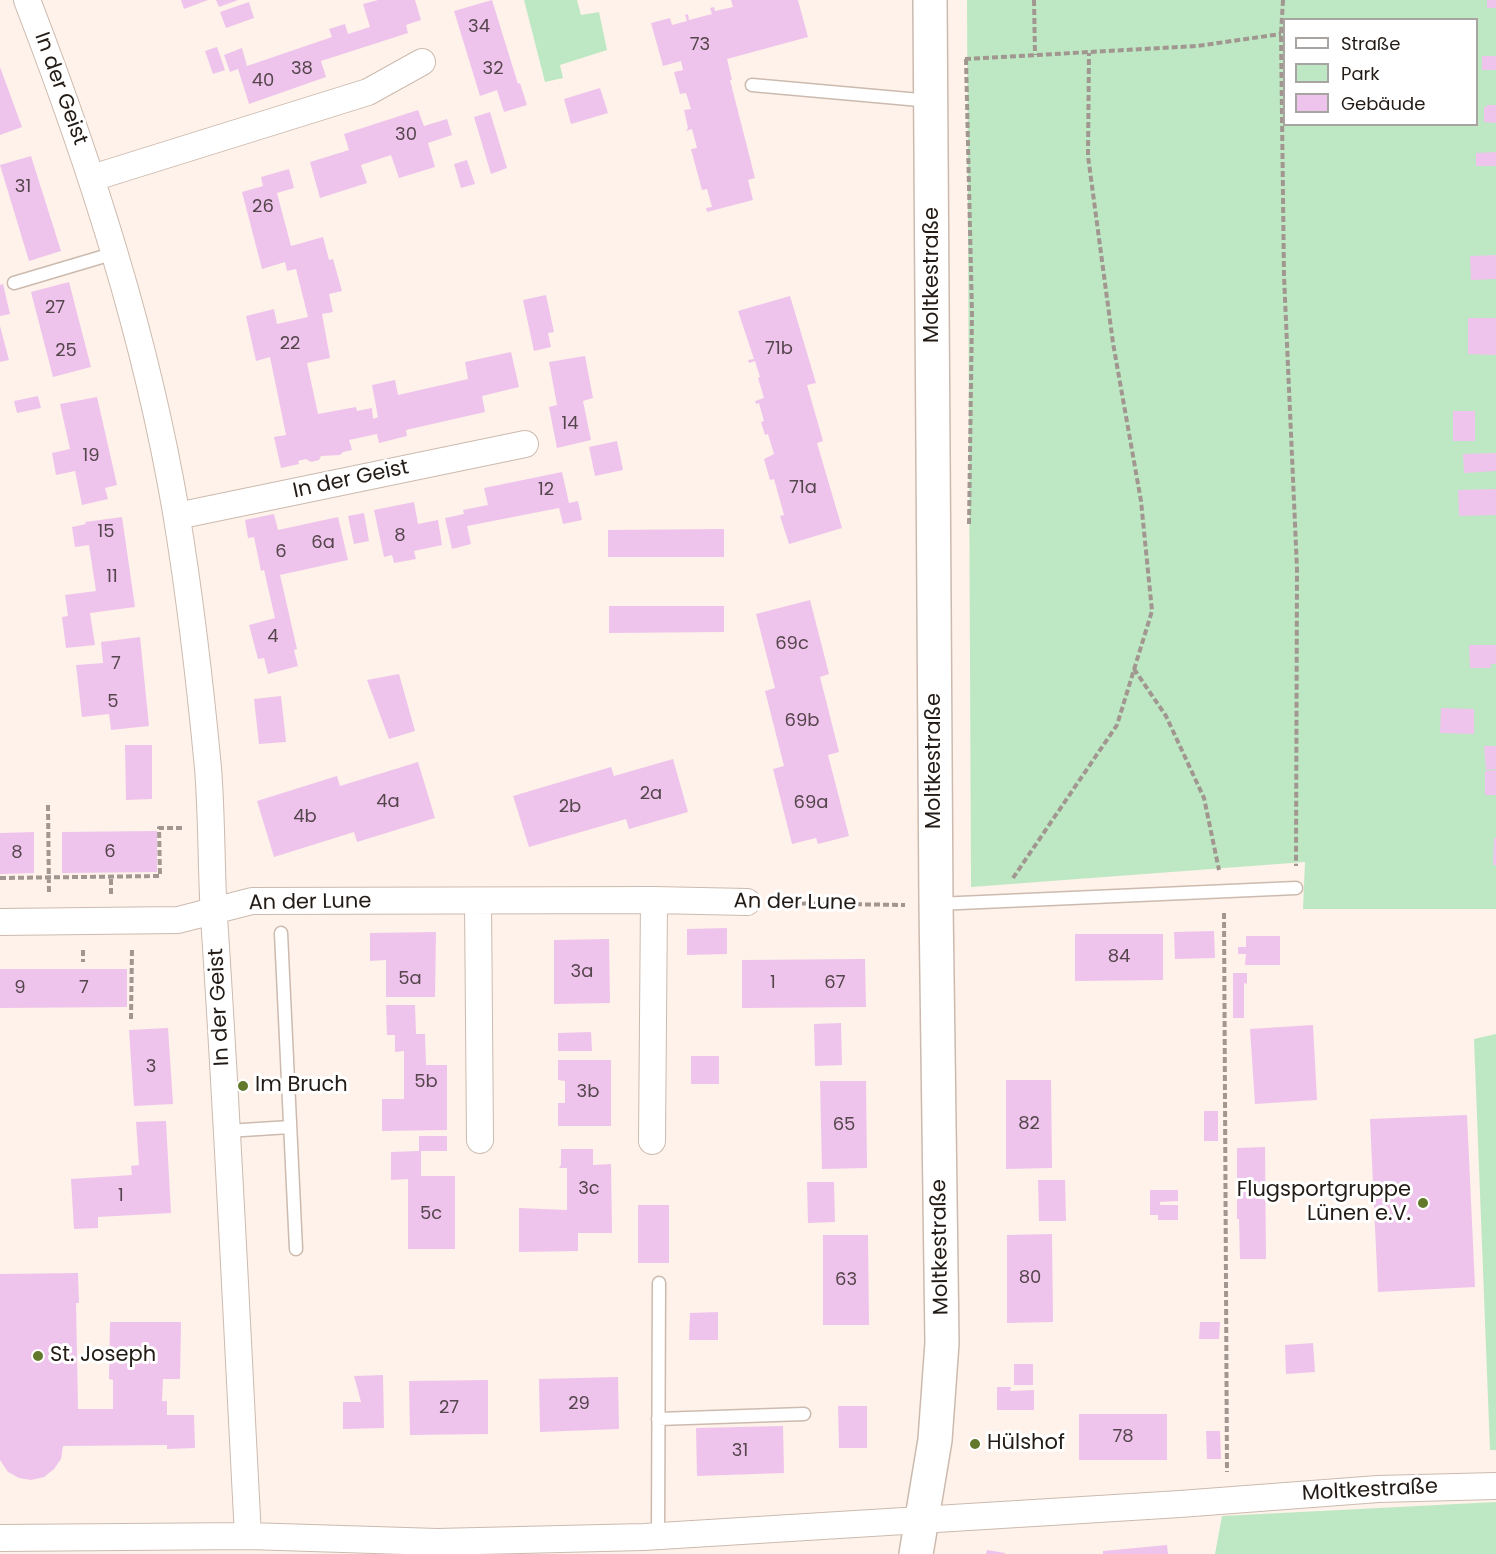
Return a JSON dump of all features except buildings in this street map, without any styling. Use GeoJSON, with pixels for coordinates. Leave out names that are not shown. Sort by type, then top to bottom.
{"type":"FeatureCollection","features":[{"type":"Feature","properties":{"kind":"street","name":"In der Geist"},"geometry":{"type":"LineString","coordinates":[[27,0],[58,78],[115,254],[137,331],[177,516],[194,638],[208,770],[248,1536]]}},
{"type":"Feature","properties":{"kind":"street","name":"Moltkestraße"},"geometry":{"type":"LineString","coordinates":[[916,1554],[935,1440],[942,1343],[936,904],[930,0]]}},
{"type":"Feature","properties":{"kind":"street"},"geometry":{"type":"LineString","coordinates":[[92,178],[368,92],[422,62]]}},
{"type":"Feature","properties":{"kind":"street","name":"In der Geist"},"geometry":{"type":"LineString","coordinates":[[177,516],[525,444]]}},
{"type":"Feature","properties":{"kind":"street"},"geometry":{"type":"LineString","coordinates":[[652,1141],[654,900]]}},
{"type":"Feature","properties":{"kind":"street","name":"An der Lune"},"geometry":{"type":"LineString","coordinates":[[0,922],[178,920],[252,901],[654,900],[747,902]]}},
{"type":"Feature","properties":{"kind":"street"},"geometry":{"type":"LineString","coordinates":[[478,901],[480,1140]]}},
{"type":"Feature","properties":{"kind":"street","name":"Moltkestraße"},"geometry":{"type":"LineString","coordinates":[[922,1521],[1378,1489],[1496,1486]]}},
{"type":"Feature","properties":{"kind":"street"},"geometry":{"type":"LineString","coordinates":[[0,1538],[184,1546],[248,1536],[437,1542],[483,1547],[922,1521]]}},
{"type":"Feature","properties":{"kind":"lane"},"geometry":{"type":"LineString","coordinates":[[752,85],[932,102]]}},
{"type":"Feature","properties":{"kind":"lane"},"geometry":{"type":"LineString","coordinates":[[14,283],[115,254]]}},
{"type":"Feature","properties":{"kind":"lane"},"geometry":{"type":"LineString","coordinates":[[936,904],[1296,888]]}},
{"type":"Feature","properties":{"kind":"lane"},"geometry":{"type":"LineString","coordinates":[[281,933],[296,1250]]}},
{"type":"Feature","properties":{"kind":"lane"},"geometry":{"type":"LineString","coordinates":[[227,1131],[290,1127]]}},
{"type":"Feature","properties":{"kind":"lane"},"geometry":{"type":"LineString","coordinates":[[658,1536],[659,1283]]}},
{"type":"Feature","properties":{"kind":"lane"},"geometry":{"type":"LineString","coordinates":[[658,1419],[804,1414]]}},
{"type":"Feature","properties":{"kind":"path"},"geometry":{"type":"LineString","coordinates":[[1034,0],[1035,55]]}},
{"type":"Feature","properties":{"kind":"path"},"geometry":{"type":"LineString","coordinates":[[1283,0],[1281,34],[1284,276],[1296,569],[1296,888]]}},
{"type":"Feature","properties":{"kind":"path"},"geometry":{"type":"LineString","coordinates":[[931,58],[966,59],[1197,46],[1281,34]]}},
{"type":"Feature","properties":{"kind":"path"},"geometry":{"type":"LineString","coordinates":[[997,902],[1117,725],[1152,611],[1141,501],[1113,343],[1088,156],[1089,53]]}},
{"type":"Feature","properties":{"kind":"path"},"geometry":{"type":"LineString","coordinates":[[1134,668],[1166,716],[1204,798],[1223,891],[1227,1500]]}},
{"type":"Feature","properties":{"kind":"path"},"geometry":{"type":"LineString","coordinates":[[48,805],[50,899]]}},
{"type":"Feature","properties":{"kind":"path"},"geometry":{"type":"LineString","coordinates":[[0,878],[160,876],[159,828],[186,828]]}},
{"type":"Feature","properties":{"kind":"path"},"geometry":{"type":"LineString","coordinates":[[111,877],[111,898]]}},
{"type":"Feature","properties":{"kind":"path","name":"An der Lune"},"geometry":{"type":"LineString","coordinates":[[747,902],[936,904]]}},
{"type":"Feature","properties":{"kind":"path"},"geometry":{"type":"LineString","coordinates":[[131,1019],[132,939]]}},
{"type":"Feature","properties":{"kind":"green space"},"geometry":{"type":"Polygon","coordinates":[[[524,0],[577,0],[581,15],[599,12],[607,50],[560,65],[563,78],[545,82],[524,0]]]}},
{"type":"Feature","properties":{"kind":"green space"},"geometry":{"type":"Polygon","coordinates":[[[967,0],[1496,0],[1496,909],[1303,909],[1305,862],[971,887],[967,0]]]}},
{"type":"Feature","properties":{"kind":"green space"},"geometry":{"type":"Polygon","coordinates":[[[1496,1034],[1496,1450],[1490,1450],[1474,1039],[1496,1034]]]}},
{"type":"Feature","properties":{"kind":"green space"},"geometry":{"type":"Polygon","coordinates":[[[1496,1502],[1496,1554],[1215,1554],[1222,1516],[1496,1502]]]}},
{"type":"Feature","properties":{"kind":"place","name":"Im Bruch"},"geometry":{"type":"Point","coordinates":[243,1086]}},
{"type":"Feature","properties":{"kind":"place","name":"Flugsportgruppe Lünen e.V."},"geometry":{"type":"Point","coordinates":[1423,1203]}},
{"type":"Feature","properties":{"kind":"place","name":"St. Joseph"},"geometry":{"type":"Point","coordinates":[38,1356]}},
{"type":"Feature","properties":{"kind":"place","name":"Hülshof"},"geometry":{"type":"Point","coordinates":[975,1444]}}]}
